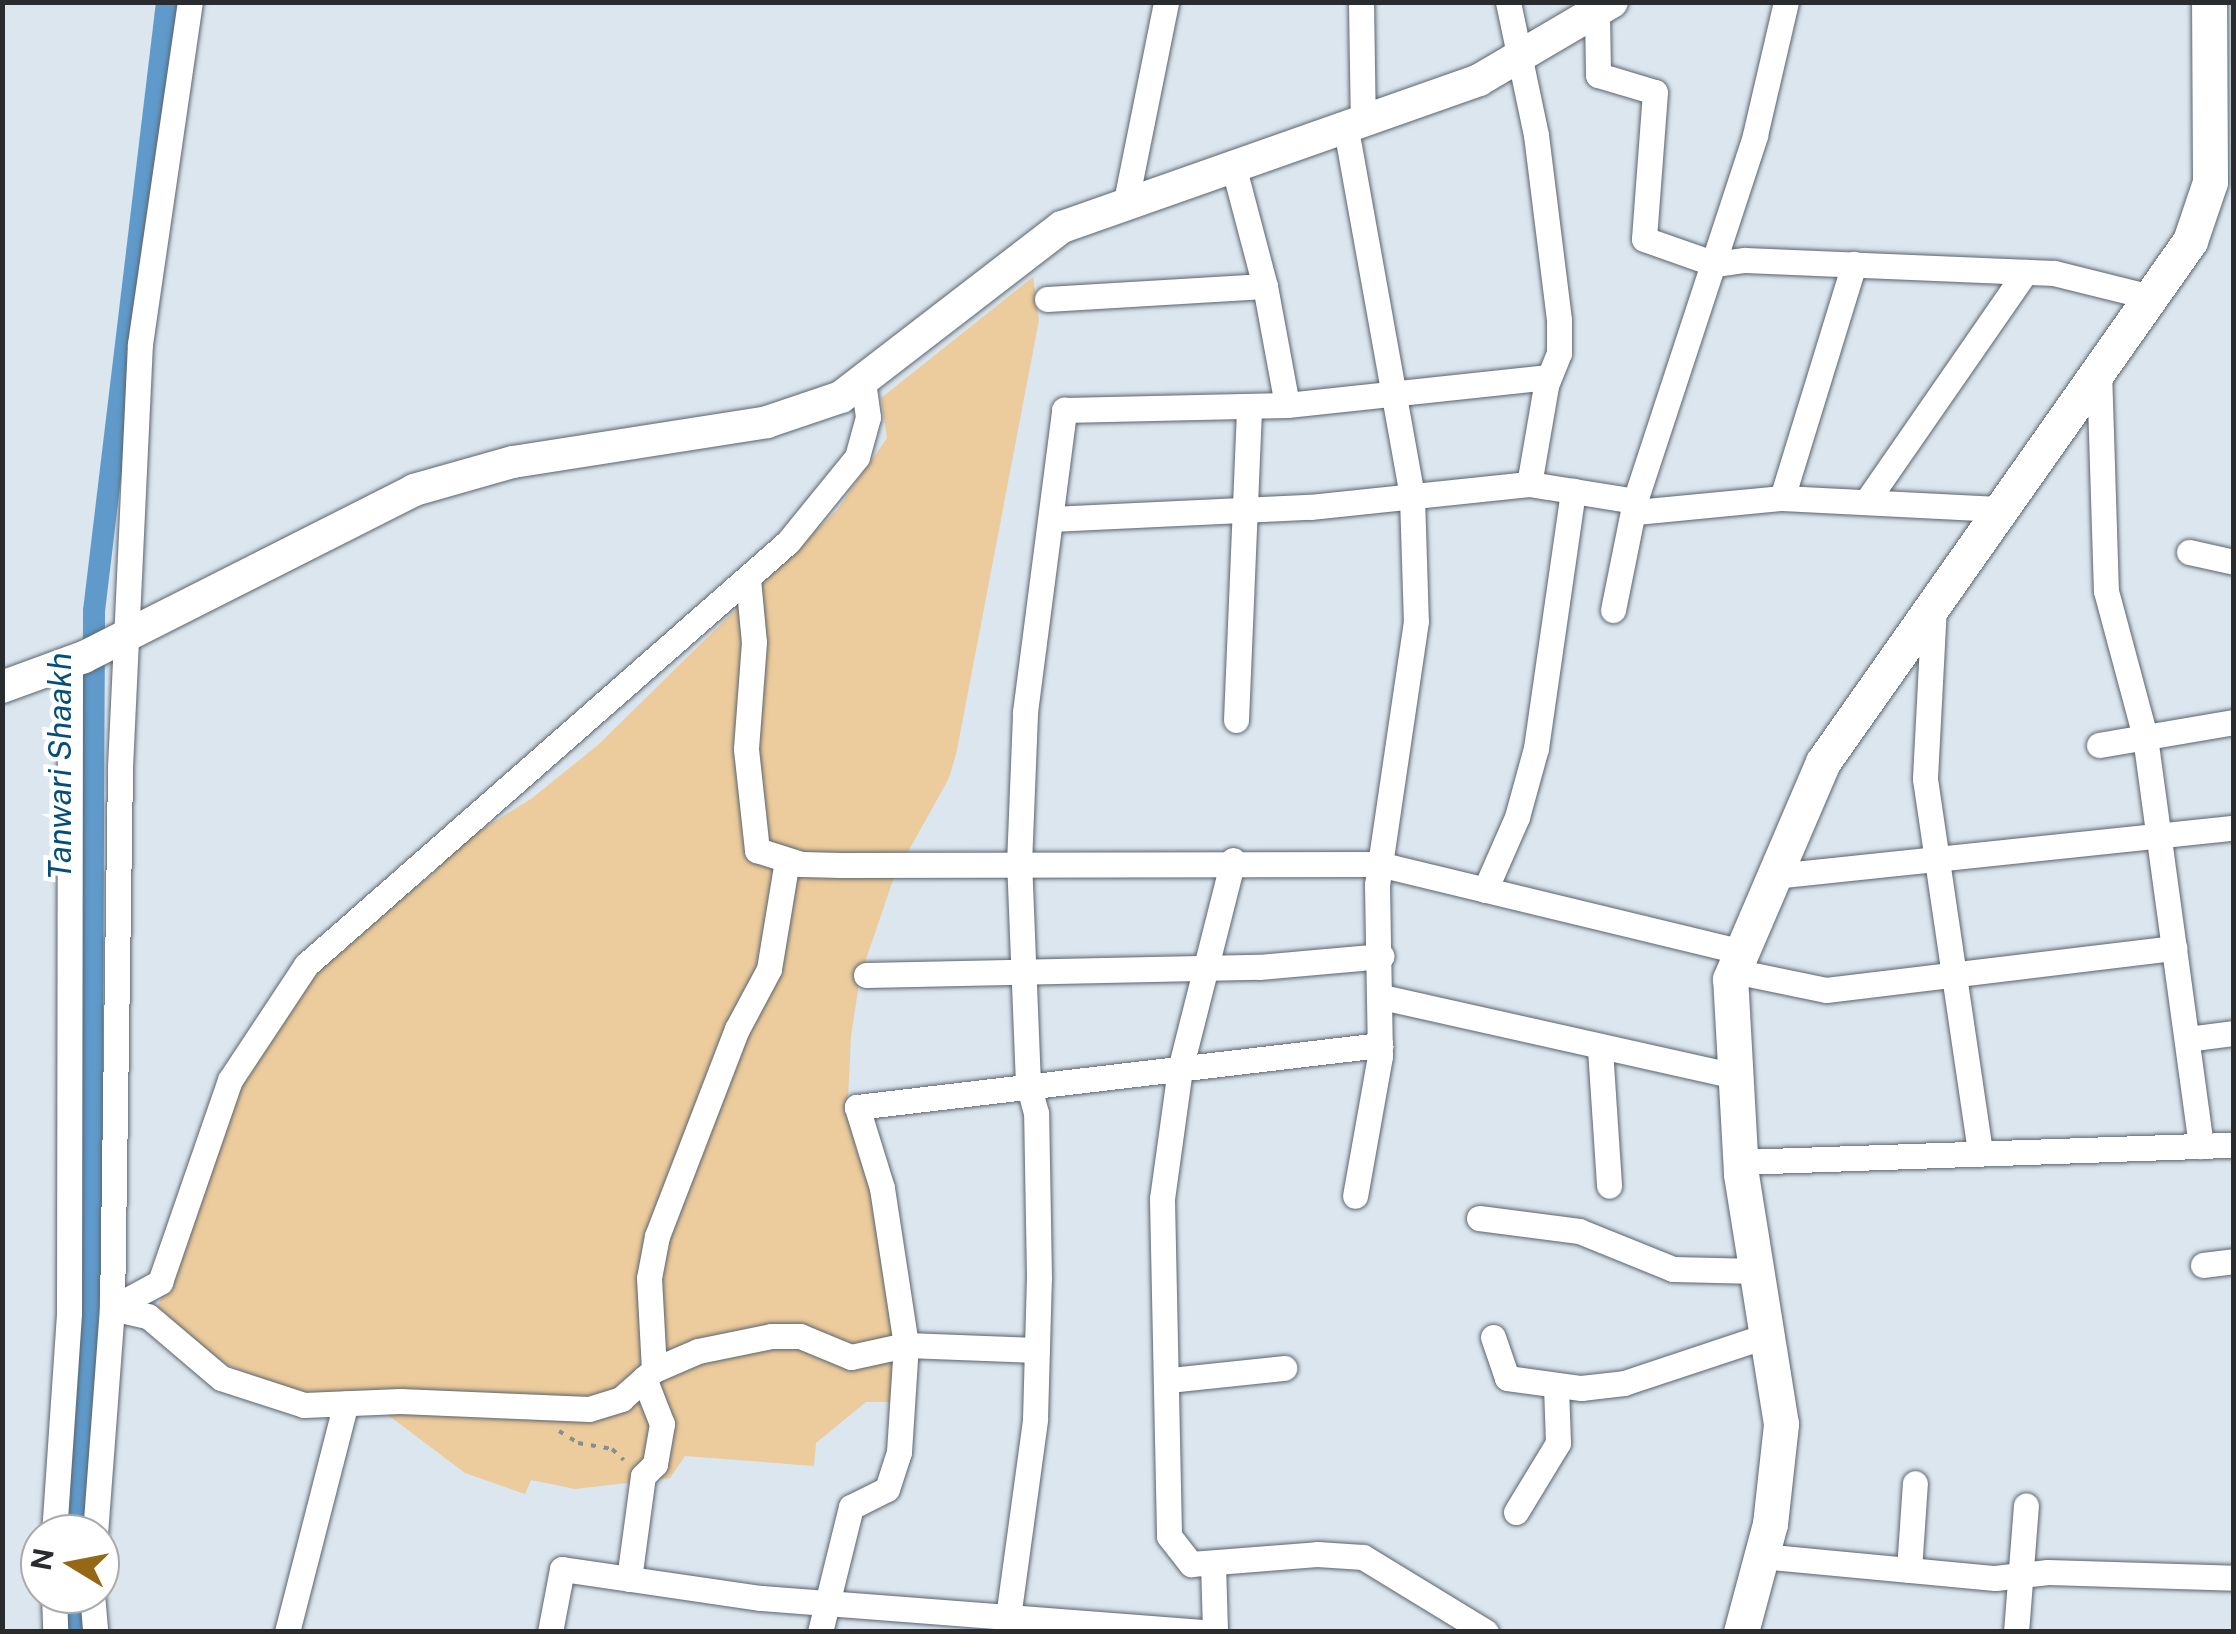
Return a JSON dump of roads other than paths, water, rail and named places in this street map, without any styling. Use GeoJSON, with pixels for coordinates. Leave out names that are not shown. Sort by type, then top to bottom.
{"type":"FeatureCollection","features":[{"type":"Feature","properties":{"kind":"main road"},"geometry":{"type":"LineString","coordinates":[[1741,1632],[1762,1556],[1781,1424],[1771,1334],[1740,1162],[1735,1076],[1738,962],[1823,762],[2190,242],[2210,182],[2209,2]]}},
{"type":"Feature","properties":{"kind":"street"},"geometry":{"type":"LineString","coordinates":[[55,1514],[69,1313],[98,649],[190,2]]}},
{"type":"Feature","properties":{"kind":"street"},"geometry":{"type":"LineString","coordinates":[[1126,201],[1166,2]]}},
{"type":"Feature","properties":{"kind":"street"},"geometry":{"type":"LineString","coordinates":[[1354,1196],[1380,1045],[1379,864],[1416,621],[1412,497],[1354,126],[1360,2]]}},
{"type":"Feature","properties":{"kind":"street"},"geometry":{"type":"LineString","coordinates":[[1508,2],[1559,320],[1559,352],[1550,377],[1530,484]]}},
{"type":"Feature","properties":{"kind":"street"},"geometry":{"type":"LineString","coordinates":[[1613,610],[1636,506],[1755,134],[1786,2]]}},
{"type":"Feature","properties":{"kind":"street"},"geometry":{"type":"LineString","coordinates":[[2,687],[98,649],[450,478],[766,422],[863,384],[1038,244],[1126,201],[1354,126],[1520,59],[1604,8]]}},
{"type":"Feature","properties":{"kind":"street"},"geometry":{"type":"LineString","coordinates":[[1604,8],[1598,75],[1655,92],[1644,240],[1714,264],[1854,264],[2025,272],[2151,297]]}},
{"type":"Feature","properties":{"kind":"street"},"geometry":{"type":"LineString","coordinates":[[1233,166],[1266,286],[1287,404]]}},
{"type":"Feature","properties":{"kind":"street"},"geometry":{"type":"LineString","coordinates":[[1782,498],[1854,264]]}},
{"type":"Feature","properties":{"kind":"street"},"geometry":{"type":"LineString","coordinates":[[1866,502],[2025,272]]}},
{"type":"Feature","properties":{"kind":"street"},"geometry":{"type":"LineString","coordinates":[[1047,299],[1266,286]]}},
{"type":"Feature","properties":{"kind":"street"},"geometry":{"type":"LineString","coordinates":[[2100,370],[2106,591],[2145,738],[2202,1146]]}},
{"type":"Feature","properties":{"kind":"street"},"geometry":{"type":"LineString","coordinates":[[1007,1625],[1026,1497],[1037,1350],[1036,1113],[1030,1087],[1020,864],[1025,712],[1064,410],[1287,404],[1550,377]]}},
{"type":"Feature","properties":{"kind":"street"},"geometry":{"type":"LineString","coordinates":[[112,1308],[160,1282],[230,1080],[306,965],[748,579],[857,457],[868,417],[863,384]]}},
{"type":"Feature","properties":{"kind":"street"},"geometry":{"type":"LineString","coordinates":[[1236,720],[1248,510],[1249,406]]}},
{"type":"Feature","properties":{"kind":"street"},"geometry":{"type":"LineString","coordinates":[[1051,520],[1248,510],[1530,484],[1636,506],[1782,498],[1999,510]]}},
{"type":"Feature","properties":{"kind":"street"},"geometry":{"type":"LineString","coordinates":[[1486,890],[1517,817],[1536,748],[1573,492]]}},
{"type":"Feature","properties":{"kind":"street"},"geometry":{"type":"LineString","coordinates":[[2189,552],[2234,562]]}},
{"type":"Feature","properties":{"kind":"street"},"geometry":{"type":"LineString","coordinates":[[748,579],[754,642],[746,735],[753,844],[787,860],[1020,864],[1234,860],[1379,864],[1486,890],[1826,990],[2174,948]]}},
{"type":"Feature","properties":{"kind":"street"},"geometry":{"type":"LineString","coordinates":[[1935,601],[1925,780],[1980,1151]]}},
{"type":"Feature","properties":{"kind":"street"},"geometry":{"type":"LineString","coordinates":[[96,1514],[112,1308],[98,649]]}},
{"type":"Feature","properties":{"kind":"street"},"geometry":{"type":"LineString","coordinates":[[2100,745],[2234,722]]}},
{"type":"Feature","properties":{"kind":"street"},"geometry":{"type":"LineString","coordinates":[[1774,876],[2234,828]]}},
{"type":"Feature","properties":{"kind":"street"},"geometry":{"type":"LineString","coordinates":[[629,1579],[642,1476],[658,1455],[662,1424],[649,1374],[649,1278],[657,1236],[737,1028],[769,968],[787,860]]}},
{"type":"Feature","properties":{"kind":"street"},"geometry":{"type":"LineString","coordinates":[[1234,860],[1210,968],[1180,1069],[1162,1198],[1169,1380],[1169,1536],[1191,1564],[1363,1557],[1452,1623],[1486,1632]]}},
{"type":"Feature","properties":{"kind":"street"},"geometry":{"type":"LineString","coordinates":[[866,976],[1210,968],[1382,956]]}},
{"type":"Feature","properties":{"kind":"street"},"geometry":{"type":"LineString","coordinates":[[1382,997],[1600,1049],[1735,1076]]}},
{"type":"Feature","properties":{"kind":"street"},"geometry":{"type":"LineString","coordinates":[[2187,1039],[2234,1033]]}},
{"type":"Feature","properties":{"kind":"street"},"geometry":{"type":"LineString","coordinates":[[820,1632],[851,1507],[887,1489],[900,1452],[906,1345],[882,1188],[856,1107],[1380,1045]]}},
{"type":"Feature","properties":{"kind":"street"},"geometry":{"type":"LineString","coordinates":[[1600,1049],[1609,1186]]}},
{"type":"Feature","properties":{"kind":"street"},"geometry":{"type":"LineString","coordinates":[[1740,1162],[2234,1145]]}},
{"type":"Feature","properties":{"kind":"street"},"geometry":{"type":"LineString","coordinates":[[1480,1218],[1579,1231],[1673,1268],[1760,1271]]}},
{"type":"Feature","properties":{"kind":"street"},"geometry":{"type":"LineString","coordinates":[[2203,1265],[2234,1262]]}},
{"type":"Feature","properties":{"kind":"street"},"geometry":{"type":"LineString","coordinates":[[112,1308],[148,1316],[221,1378],[260,1394],[324,1408],[346,1403],[604,1406],[649,1374],[698,1351],[771,1336],[800,1336],[851,1357],[906,1345],[1037,1350]]}},
{"type":"Feature","properties":{"kind":"street"},"geometry":{"type":"LineString","coordinates":[[1492,1338],[1507,1378],[1556,1385],[1624,1382],[1771,1334]]}},
{"type":"Feature","properties":{"kind":"street"},"geometry":{"type":"LineString","coordinates":[[1169,1380],[1284,1368]]}},
{"type":"Feature","properties":{"kind":"street"},"geometry":{"type":"LineString","coordinates":[[1516,1512],[1558,1443],[1556,1385]]}},
{"type":"Feature","properties":{"kind":"street"},"geometry":{"type":"LineString","coordinates":[[287,1632],[346,1403]]}},
{"type":"Feature","properties":{"kind":"street"},"geometry":{"type":"LineString","coordinates":[[1909,1570],[1915,1483]]}},
{"type":"Feature","properties":{"kind":"street"},"geometry":{"type":"LineString","coordinates":[[2016,1632],[2026,1505]]}},
{"type":"Feature","properties":{"kind":"street"},"geometry":{"type":"LineString","coordinates":[[1762,1556],[1909,1570],[2234,1578]]}},
{"type":"Feature","properties":{"kind":"street"},"geometry":{"type":"LineString","coordinates":[[1213,1562],[1215,1632]]}},
{"type":"Feature","properties":{"kind":"street"},"geometry":{"type":"LineString","coordinates":[[550,1632],[562,1569],[1007,1625],[1200,1632]]}},
{"type":"Feature","properties":{"kind":"waterway","name":"Tanwari Shaakh"},"geometry":{"type":"LineString","coordinates":[[77,1514],[91,1257],[94,611],[167,2]]}},
{"type":"Feature","properties":{"kind":"waterway","name":"Tanwari Shaakh"},"geometry":{"type":"LineString","coordinates":[[71,1632],[72,1614]]}}]}
